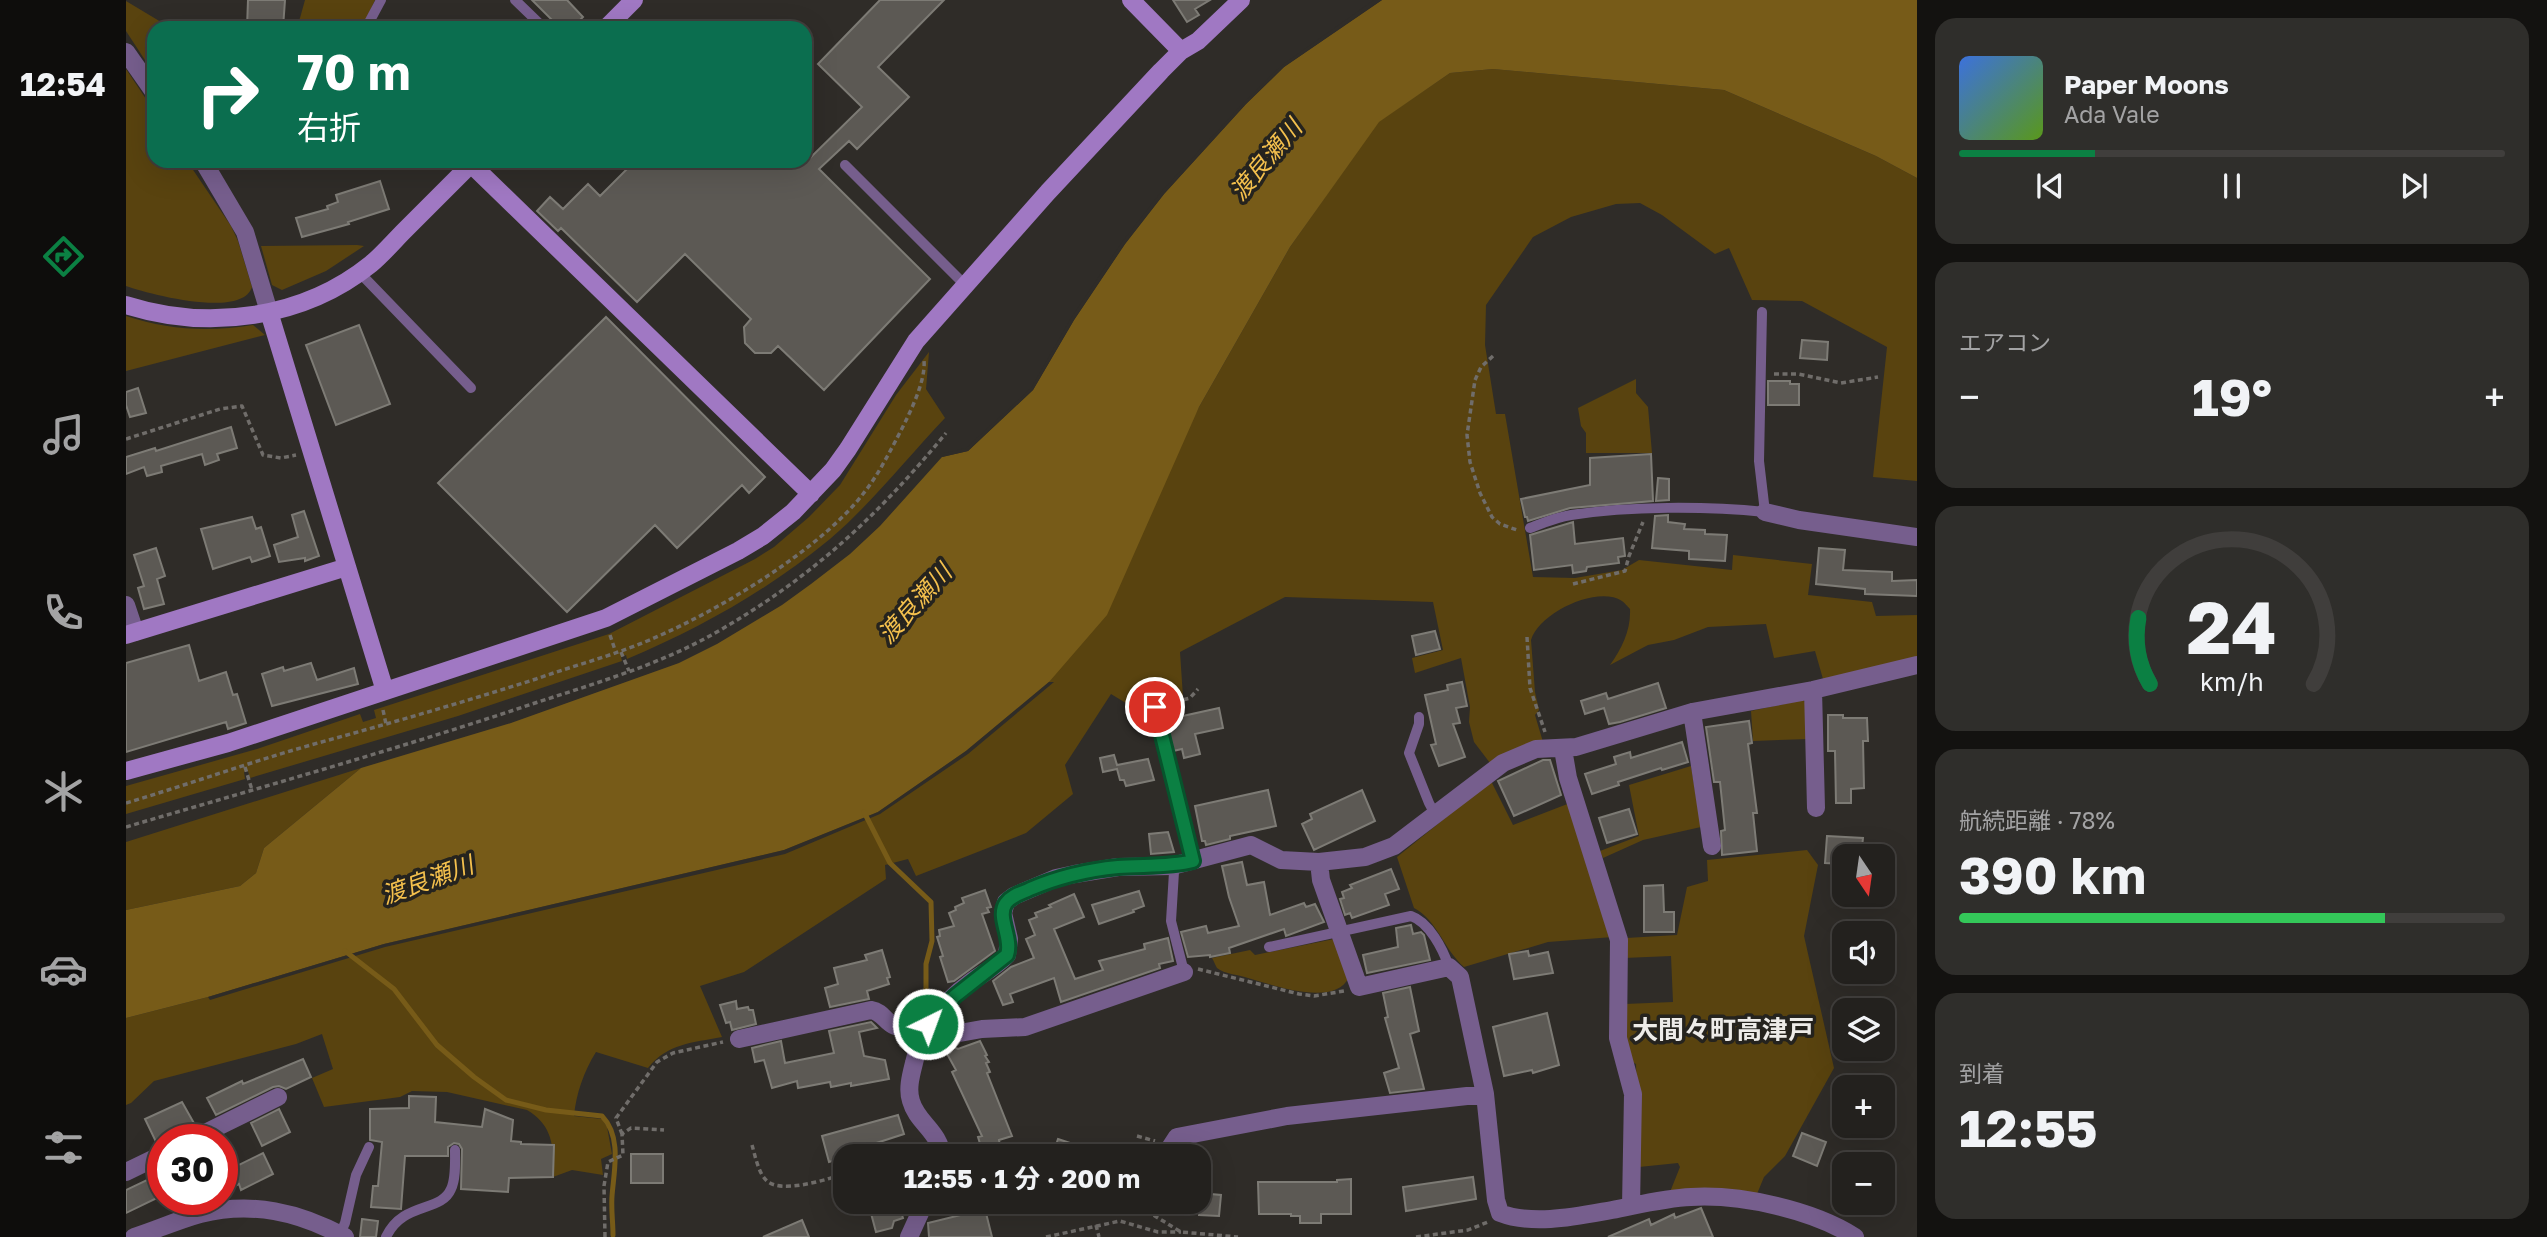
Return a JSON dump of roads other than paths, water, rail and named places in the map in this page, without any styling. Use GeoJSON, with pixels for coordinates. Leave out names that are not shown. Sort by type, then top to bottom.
{"type":"FeatureCollection","features":[{"type":"Feature","properties":{"kind":"street"},"geometry":{"type":"LineString","coordinates":[[613,21],[634,0]]}},
{"type":"Feature","properties":{"kind":"street"},"geometry":{"type":"LineString","coordinates":[[1130,0],[1181,51]]}},
{"type":"Feature","properties":{"kind":"street"},"geometry":{"type":"LineString","coordinates":[[126,771],[383,698],[606,618],[763,536],[811,494],[848,449],[916,341],[965,285],[1120,113],[1181,51],[1198,41],[1241,0]]}},
{"type":"Feature","properties":{"kind":"street"},"geometry":{"type":"LineString","coordinates":[[126,52],[147,82]]}},
{"type":"Feature","properties":{"kind":"street"},"geometry":{"type":"LineString","coordinates":[[207,168],[245,232],[347,567],[383,698]]}},
{"type":"Feature","properties":{"kind":"street"},"geometry":{"type":"LineString","coordinates":[[126,305],[164,315],[203,319],[270,312],[319,296],[371,264],[465,168]]}},
{"type":"Feature","properties":{"kind":"street"},"geometry":{"type":"LineString","coordinates":[[477,168],[811,494]]}},
{"type":"Feature","properties":{"kind":"street"},"geometry":{"type":"LineString","coordinates":[[1765,512],[1799,520],[1917,537]]}},
{"type":"Feature","properties":{"kind":"street"},"geometry":{"type":"LineString","coordinates":[[126,605],[130,634],[347,567]]}},
{"type":"Feature","properties":{"kind":"street"},"geometry":{"type":"LineString","coordinates":[[938,1144],[910,1100],[910,1082],[916,1052],[926,1029],[948,1001],[1007,955],[1009,939],[1003,913],[1006,902],[1014,896],[1056,878],[1118,867],[1172,866],[1251,845],[1280,860],[1348,860],[1380,853],[1436,816],[1503,764],[1535,750],[1594,743],[1642,725],[1692,712],[1813,690],[1917,665]]}},
{"type":"Feature","properties":{"kind":"street"},"geometry":{"type":"LineString","coordinates":[[1813,690],[1816,808]]}},
{"type":"Feature","properties":{"kind":"street"},"geometry":{"type":"LineString","coordinates":[[1692,712],[1712,846]]}},
{"type":"Feature","properties":{"kind":"street"},"geometry":{"type":"LineString","coordinates":[[1555,748],[1568,778],[1619,940],[1618,1038],[1633,1094],[1631,1206]]}},
{"type":"Feature","properties":{"kind":"street"},"geometry":{"type":"LineString","coordinates":[[1318,862],[1321,880],[1359,987],[1448,967],[1460,978],[1485,1094],[1496,1200],[1500,1213],[1507,1216],[1549,1219],[1691,1196],[1722,1198],[1809,1214],[1842,1228],[1855,1237]]}},
{"type":"Feature","properties":{"kind":"street"},"geometry":{"type":"LineString","coordinates":[[739,1039],[871,1010],[883,1015],[894,1026],[954,1034],[982,1029],[1025,1027],[1184,972]]}},
{"type":"Feature","properties":{"kind":"street"},"geometry":{"type":"LineString","coordinates":[[1172,1144],[1177,1137],[1296,1115],[1485,1094]]}},
{"type":"Feature","properties":{"kind":"street"},"geometry":{"type":"LineString","coordinates":[[223,1124],[278,1097]]}},
{"type":"Feature","properties":{"kind":"street"},"geometry":{"type":"LineString","coordinates":[[126,1172],[147,1162]]}},
{"type":"Feature","properties":{"kind":"street"},"geometry":{"type":"LineString","coordinates":[[134,1237],[201,1214],[254,1208],[296,1215],[343,1236]]}},
{"type":"Feature","properties":{"kind":"street"},"geometry":{"type":"LineString","coordinates":[[909,1237],[920,1214]]}},
{"type":"Feature","properties":{"kind":"street"},"geometry":{"type":"LineString","coordinates":[[1549,1219],[1551,1237]]}},
{"type":"Feature","properties":{"kind":"lane"},"geometry":{"type":"LineString","coordinates":[[370,21],[381,0]]}},
{"type":"Feature","properties":{"kind":"lane"},"geometry":{"type":"LineString","coordinates":[[514,0],[536,21]]}},
{"type":"Feature","properties":{"kind":"lane"},"geometry":{"type":"LineString","coordinates":[[845,165],[965,285]]}},
{"type":"Feature","properties":{"kind":"lane"},"geometry":{"type":"LineString","coordinates":[[359,272],[471,388]]}},
{"type":"Feature","properties":{"kind":"lane"},"geometry":{"type":"LineString","coordinates":[[1530,528],[1568,515],[1713,509],[1765,512],[1759,461],[1762,312]]}},
{"type":"Feature","properties":{"kind":"lane"},"geometry":{"type":"LineString","coordinates":[[1154,706],[1193,861]]}},
{"type":"Feature","properties":{"kind":"lane"},"geometry":{"type":"LineString","coordinates":[[1419,717],[1409,753],[1436,816]]}},
{"type":"Feature","properties":{"kind":"lane"},"geometry":{"type":"LineString","coordinates":[[1172,866],[1174,872],[1171,921],[1184,972]]}},
{"type":"Feature","properties":{"kind":"lane"},"geometry":{"type":"LineString","coordinates":[[1269,947],[1410,916],[1422,921],[1445,954],[1448,967]]}},
{"type":"Feature","properties":{"kind":"lane"},"geometry":{"type":"LineString","coordinates":[[343,1236],[356,1175],[369,1147]]}},
{"type":"Feature","properties":{"kind":"lane"},"geometry":{"type":"LineString","coordinates":[[386,1237],[404,1214],[435,1203],[448,1194],[453,1187],[456,1150]]}},
{"type":"Feature","properties":{"kind":"water","name":"渡良瀬川"},"geometry":{"type":"Polygon","coordinates":[[[1382,0],[1917,0],[1917,178],[1876,156],[1724,90],[1493,69],[1450,73],[1379,122],[1290,247],[1199,407],[1107,615],[1049,682],[966,751],[878,812],[784,850],[384,944],[208,997],[126,1018],[126,910],[240,886],[256,873],[264,848],[361,768],[511,723],[679,663],[782,605],[850,554],[880,526],[942,457],[968,451],[1033,390],[1074,320],[1125,244],[1164,194],[1246,104],[1284,67],[1382,0]]]}},
{"type":"Feature","properties":{"kind":"waterway"},"geometry":{"type":"LineString","coordinates":[[864,812],[890,863],[931,902],[932,941],[926,964],[926,1008]]}},
{"type":"Feature","properties":{"kind":"waterway"},"geometry":{"type":"LineString","coordinates":[[345,951],[394,989],[437,1045],[506,1100],[546,1110],[602,1116],[608,1124],[614,1144],[613,1235]]}},
{"type":"Feature","properties":{"kind":"district","name":"大間々町高津戸"},"geometry":{"type":"Point","coordinates":[1723,1029]}}]}
